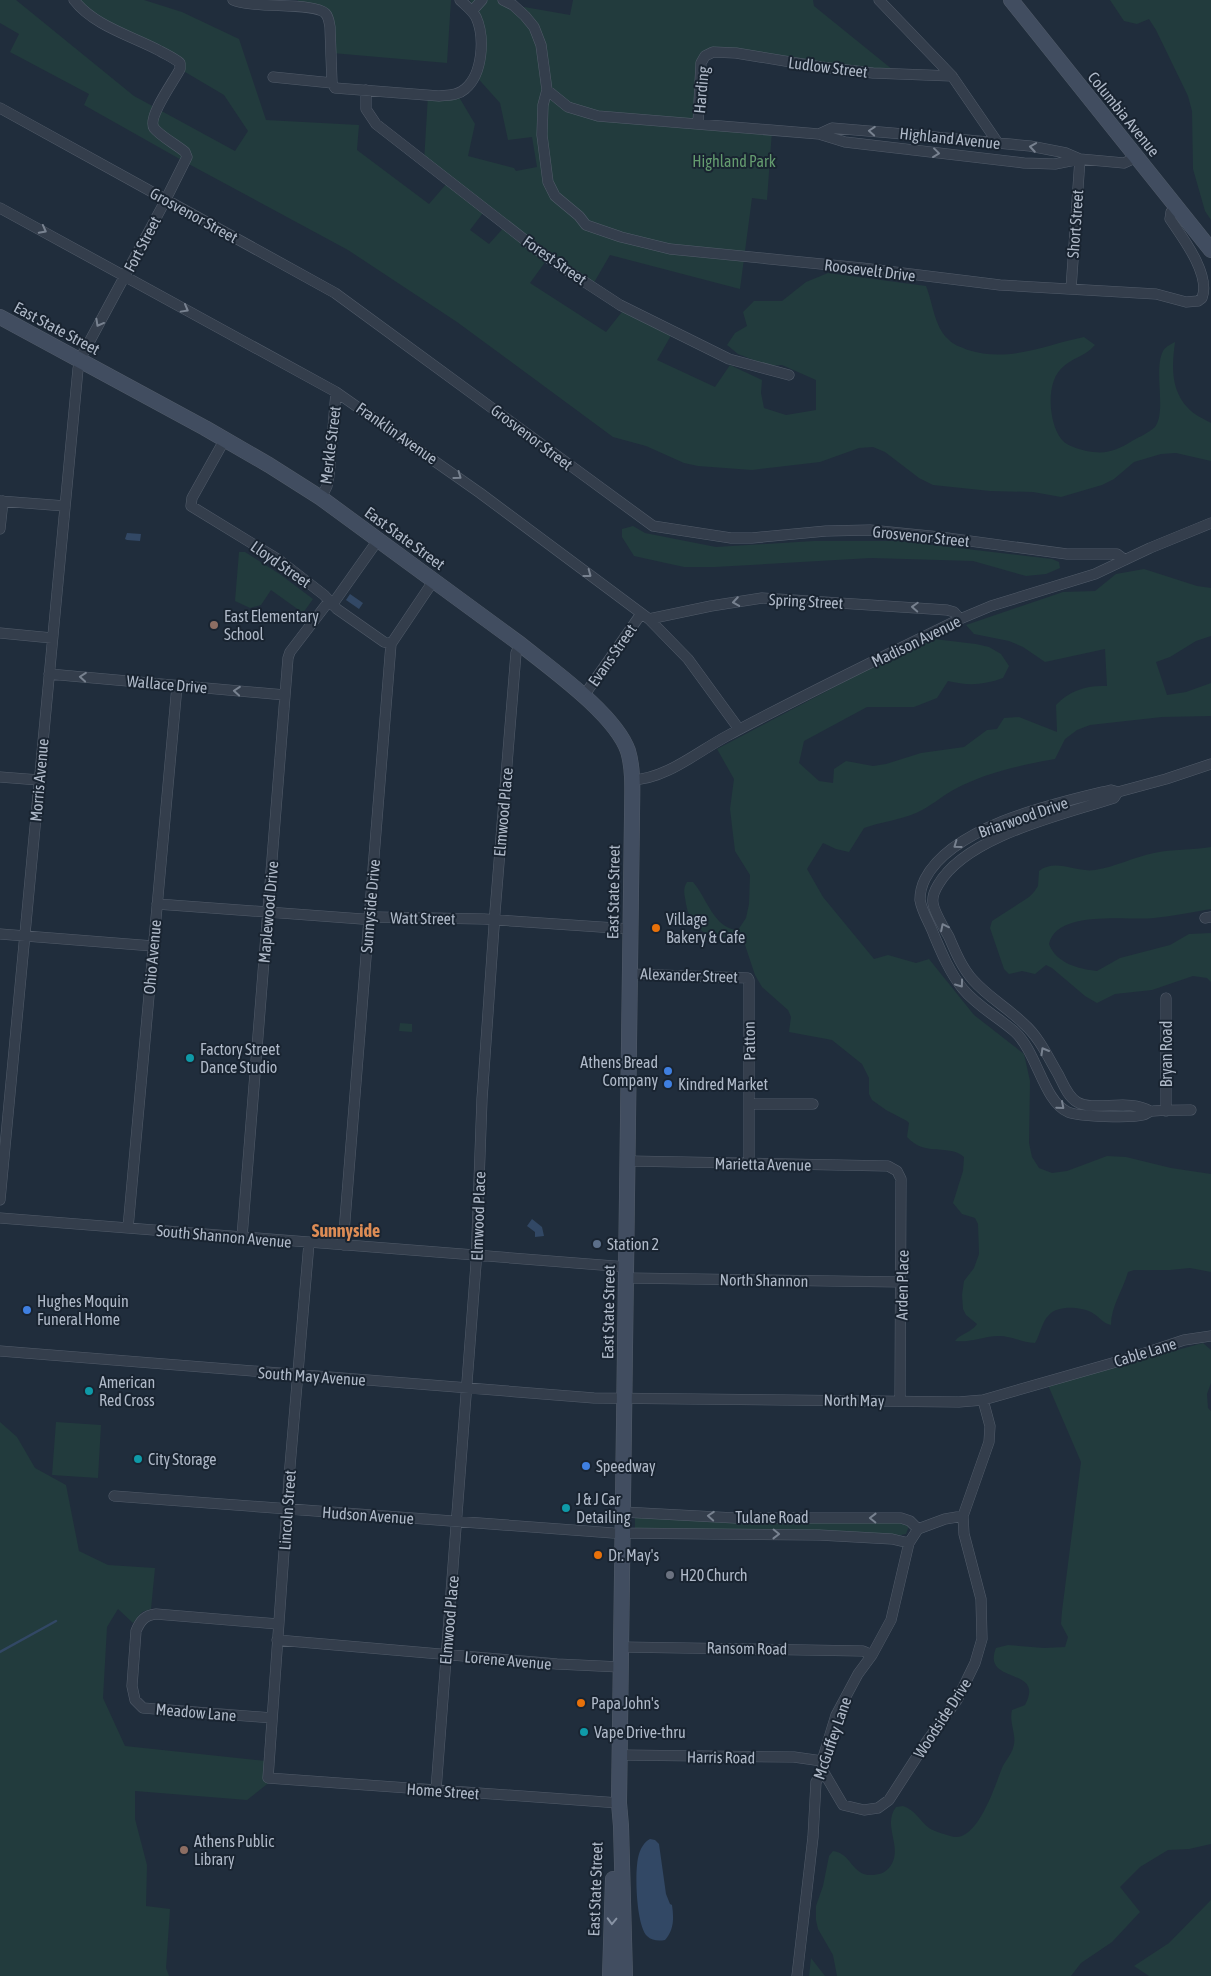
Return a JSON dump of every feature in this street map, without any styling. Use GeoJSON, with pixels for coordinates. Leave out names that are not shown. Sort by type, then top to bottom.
{"type":"FeatureCollection","features":[{"type":"Feature","properties":{"kind":"main road","name":"Columbia Avenue"},"geometry":{"type":"LineString","coordinates":[[1011,0],[1211,250]]}},
{"type":"Feature","properties":{"kind":"main road","name":"East State Street"},"geometry":{"type":"LineString","coordinates":[[0,317],[224,439],[321,498],[520,644],[584,697],[612,724],[622,737],[630,760],[632,780],[619,1803],[625,1976]]}},
{"type":"Feature","properties":{"kind":"main road","name":"East State Street"},"geometry":{"type":"LineString","coordinates":[[610,1976],[615,1827],[619,1803]]}},
{"type":"Feature","properties":{"kind":"street","name":"Fort Street"},"geometry":{"type":"LineString","coordinates":[[74,0],[82,10],[94,19],[180,63],[180,69],[152,120],[156,130],[186,154],[183,166],[166,199],[80,359]]}},
{"type":"Feature","properties":{"kind":"street"},"geometry":{"type":"LineString","coordinates":[[233,0],[262,6],[314,9],[326,14],[330,27],[332,83],[335,88],[439,96],[452,95],[466,89],[475,74],[481,51],[479,30],[472,11],[460,0]]}},
{"type":"Feature","properties":{"kind":"street"},"geometry":{"type":"LineString","coordinates":[[472,11],[482,0]]}},
{"type":"Feature","properties":{"kind":"street"},"geometry":{"type":"LineString","coordinates":[[503,0],[514,3]]}},
{"type":"Feature","properties":{"kind":"street"},"geometry":{"type":"LineString","coordinates":[[879,0],[952,76],[998,143]]}},
{"type":"Feature","properties":{"kind":"street","name":"Roosevelt Drive"},"geometry":{"type":"LineString","coordinates":[[514,3],[538,36],[545,65],[547,90],[543,105],[542,125],[548,182],[555,196],[579,216],[586,225],[597,230],[670,248],[862,268],[958,281],[1156,294],[1186,302],[1198,301],[1202,298],[1207,284],[1192,252],[1170,219],[1171,212],[1176,208]]}},
{"type":"Feature","properties":{"kind":"street","name":"Ludlow Street"},"geometry":{"type":"LineString","coordinates":[[705,56],[713,52],[736,53],[827,68],[873,73],[952,76]]}},
{"type":"Feature","properties":{"kind":"street","name":"Harding"},"geometry":{"type":"LineString","coordinates":[[698,124],[700,70],[705,56]]}},
{"type":"Feature","properties":{"kind":"street"},"geometry":{"type":"LineString","coordinates":[[273,77],[332,83]]}},
{"type":"Feature","properties":{"kind":"street","name":"Forest Street"},"geometry":{"type":"LineString","coordinates":[[366,90],[366,109],[376,124],[562,268],[620,305],[721,355],[743,364],[789,375]]}},
{"type":"Feature","properties":{"kind":"street","name":"Highland Avenue"},"geometry":{"type":"LineString","coordinates":[[547,90],[568,107],[598,116],[819,134],[845,142],[1024,163],[1055,164],[1080,159],[1124,163],[1137,157]]}},
{"type":"Feature","properties":{"kind":"street","name":"Grosvenor Street"},"geometry":{"type":"LineString","coordinates":[[0,108],[335,294],[653,526],[731,538],[752,538],[826,530],[870,530],[1067,554],[1117,554],[1125,560]]}},
{"type":"Feature","properties":{"kind":"street","name":"Highland Avenue"},"geometry":{"type":"LineString","coordinates":[[819,134],[832,128],[1030,146],[1066,153],[1080,159]]}},
{"type":"Feature","properties":{"kind":"street","name":"Short Street"},"geometry":{"type":"LineString","coordinates":[[1070,289],[1080,159]]}},
{"type":"Feature","properties":{"kind":"street","name":"Franklin Avenue"},"geometry":{"type":"LineString","coordinates":[[0,208],[336,392],[480,493],[645,617],[688,659],[740,730]]}},
{"type":"Feature","properties":{"kind":"street","name":"Morris Avenue"},"geometry":{"type":"LineString","coordinates":[[0,1200],[1,1173],[77,374],[80,359]]}},
{"type":"Feature","properties":{"kind":"street","name":"Merkle Street"},"geometry":{"type":"LineString","coordinates":[[321,498],[327,486],[329,476],[336,392]]}},
{"type":"Feature","properties":{"kind":"street","name":"Lloyd Street"},"geometry":{"type":"LineString","coordinates":[[224,439],[192,498],[190,506],[279,560],[324,595],[330,603],[384,642],[391,644]]}},
{"type":"Feature","properties":{"kind":"street"},"geometry":{"type":"LineString","coordinates":[[0,529],[1,501],[65,506]]}},
{"type":"Feature","properties":{"kind":"street","name":"Madison Avenue"},"geometry":{"type":"LineString","coordinates":[[632,780],[656,776],[740,730],[960,619],[991,606],[1095,574],[1211,523]]}},
{"type":"Feature","properties":{"kind":"street","name":"Maplewood Drive"},"geometry":{"type":"LineString","coordinates":[[242,1237],[290,652],[378,540]]}},
{"type":"Feature","properties":{"kind":"street","name":"Sunnyside Drive"},"geometry":{"type":"LineString","coordinates":[[343,1245],[391,644],[434,580]]}},
{"type":"Feature","properties":{"kind":"street","name":"Spring Street"},"geometry":{"type":"LineString","coordinates":[[645,617],[762,598],[947,610],[954,612],[960,619]]}},
{"type":"Feature","properties":{"kind":"street","name":"Evans Street"},"geometry":{"type":"LineString","coordinates":[[584,697],[645,617]]}},
{"type":"Feature","properties":{"kind":"street"},"geometry":{"type":"LineString","coordinates":[[0,633],[52,638]]}},
{"type":"Feature","properties":{"kind":"street","name":"Elmwood Place"},"geometry":{"type":"LineString","coordinates":[[436,1790],[477,1255],[482,1099],[494,920],[516,653],[520,644]]}},
{"type":"Feature","properties":{"kind":"street","name":"Wallace Drive"},"geometry":{"type":"LineString","coordinates":[[49,674],[286,695]]}},
{"type":"Feature","properties":{"kind":"street","name":"Ohio Avenue"},"geometry":{"type":"LineString","coordinates":[[128,1228],[177,686]]}},
{"type":"Feature","properties":{"kind":"street","name":"Briarwood Drive"},"geometry":{"type":"LineString","coordinates":[[1191,1110],[1150,1111],[1142,1115],[1083,1116],[1068,1112],[1058,1106],[1031,1051],[1016,1032],[983,1009],[955,978],[945,960],[920,900],[922,884],[940,858],[960,842],[977,832],[1068,800],[1111,790],[1118,792],[1166,780],[1211,764]]}},
{"type":"Feature","properties":{"kind":"street"},"geometry":{"type":"LineString","coordinates":[[0,777],[39,780]]}},
{"type":"Feature","properties":{"kind":"street","name":"Briarwood Drive"},"geometry":{"type":"LineString","coordinates":[[1118,792],[1114,798],[1034,823],[991,841],[961,860],[943,876],[935,890],[932,903],[954,949],[971,978],[989,997],[1025,1024],[1037,1038],[1069,1094],[1077,1102],[1142,1106],[1150,1111]]}},
{"type":"Feature","properties":{"kind":"street","name":"Watt Street"},"geometry":{"type":"LineString","coordinates":[[157,904],[369,918],[494,920],[630,929]]}},
{"type":"Feature","properties":{"kind":"street"},"geometry":{"type":"LineString","coordinates":[[0,934],[153,946]]}},
{"type":"Feature","properties":{"kind":"street","name":"Alexander Street"},"geometry":{"type":"LineString","coordinates":[[630,974],[748,978]]}},
{"type":"Feature","properties":{"kind":"street","name":"Patton"},"geometry":{"type":"LineString","coordinates":[[748,978],[749,1164]]}},
{"type":"Feature","properties":{"kind":"street","name":"Bryan Road"},"geometry":{"type":"LineString","coordinates":[[1166,998],[1166,1110]]}},
{"type":"Feature","properties":{"kind":"street"},"geometry":{"type":"LineString","coordinates":[[750,1104],[813,1104]]}},
{"type":"Feature","properties":{"kind":"street","name":"Marietta Avenue"},"geometry":{"type":"LineString","coordinates":[[628,1161],[888,1166],[897,1171]]}},
{"type":"Feature","properties":{"kind":"street","name":"Arden Place"},"geometry":{"type":"LineString","coordinates":[[897,1171],[901,1179],[900,1401]]}},
{"type":"Feature","properties":{"kind":"street","name":"South Shannon Avenue"},"geometry":{"type":"LineString","coordinates":[[0,1218],[477,1255],[627,1272]]}},
{"type":"Feature","properties":{"kind":"street","name":"Lincoln Street"},"geometry":{"type":"LineString","coordinates":[[268,1778],[278,1624],[309,1243]]}},
{"type":"Feature","properties":{"kind":"street","name":"North Shannon"},"geometry":{"type":"LineString","coordinates":[[627,1272],[902,1282]]}},
{"type":"Feature","properties":{"kind":"street","name":"Cable Lane"},"geometry":{"type":"LineString","coordinates":[[1080,1371],[1130,1358],[1184,1340],[1211,1336]]}},
{"type":"Feature","properties":{"kind":"street","name":"South May Avenue"},"geometry":{"type":"LineString","coordinates":[[0,1351],[561,1396],[624,1398]]}},
{"type":"Feature","properties":{"kind":"street","name":"North May"},"geometry":{"type":"LineString","coordinates":[[624,1398],[959,1402],[982,1400],[1080,1371]]}},
{"type":"Feature","properties":{"kind":"street","name":"Woodside Drive"},"geometry":{"type":"LineString","coordinates":[[822,1766],[843,1805],[864,1810],[878,1808],[889,1800],[965,1686],[982,1639],[982,1617],[978,1586],[964,1534],[963,1516],[990,1442],[990,1426],[982,1400]]}},
{"type":"Feature","properties":{"kind":"street","name":"Hudson Avenue"},"geometry":{"type":"LineString","coordinates":[[114,1496],[622,1533]]}},
{"type":"Feature","properties":{"kind":"street","name":"Tulane Road"},"geometry":{"type":"LineString","coordinates":[[623,1512],[735,1518],[901,1518],[910,1521],[918,1529]]}},
{"type":"Feature","properties":{"kind":"street"},"geometry":{"type":"LineString","coordinates":[[918,1529],[945,1519],[963,1516]]}},
{"type":"Feature","properties":{"kind":"street","name":"McGuffey Lane"},"geometry":{"type":"LineString","coordinates":[[797,1976],[813,1837],[816,1782],[843,1700],[872,1655],[891,1620],[909,1543],[918,1529]]}},
{"type":"Feature","properties":{"kind":"street","name":"Tulane Road"},"geometry":{"type":"LineString","coordinates":[[622,1533],[819,1535],[892,1539],[909,1543]]}},
{"type":"Feature","properties":{"kind":"street","name":"Meadow Lane"},"geometry":{"type":"LineString","coordinates":[[272,1718],[143,1708],[135,1700],[132,1686],[136,1631],[139,1624],[148,1616],[156,1614],[278,1624]]}},
{"type":"Feature","properties":{"kind":"street","name":"Lorene Avenue"},"geometry":{"type":"LineString","coordinates":[[277,1640],[446,1655],[620,1667]]}},
{"type":"Feature","properties":{"kind":"street","name":"Ransom Road"},"geometry":{"type":"LineString","coordinates":[[621,1647],[863,1651],[872,1655]]}},
{"type":"Feature","properties":{"kind":"street","name":"Harris Road"},"geometry":{"type":"LineString","coordinates":[[620,1755],[794,1758],[822,1766]]}},
{"type":"Feature","properties":{"kind":"street","name":"Home Street"},"geometry":{"type":"LineString","coordinates":[[268,1778],[619,1803]]}},
{"type":"Feature","properties":{"kind":"green space","name":"Highland Park"},"geometry":{"type":"Polygon","coordinates":[[[0,0],[16,0],[134,96],[235,151],[248,131],[224,95],[180,69],[181,66],[94,19],[74,0],[144,0],[182,12],[239,39],[266,120],[359,125],[357,150],[429,204],[448,182],[424,162],[428,95],[456,92],[475,124],[468,156],[514,168],[516,171],[537,167],[532,137],[508,140],[500,103],[474,74],[481,51],[476,18],[470,0],[497,0],[513,5],[570,15],[573,0],[813,0],[814,6],[898,74],[707,54],[698,124],[772,131],[767,200],[752,198],[740,289],[610,255],[592,286],[548,258],[530,283],[606,332],[625,308],[673,332],[657,360],[715,387],[730,365],[762,380],[761,393],[764,408],[786,415],[816,410],[816,380],[782,365],[769,366],[738,354],[727,345],[735,333],[747,326],[743,312],[754,301],[782,301],[806,282],[828,273],[926,286],[943,334],[952,343],[968,350],[983,354],[1012,354],[1084,337],[1095,345],[1064,366],[1058,373],[1051,391],[1051,413],[1057,433],[1062,440],[1072,447],[1093,452],[1109,452],[1118,449],[1155,427],[1160,411],[1160,359],[1164,350],[1175,342],[1173,368],[1175,385],[1182,401],[1188,408],[1211,423],[1211,461],[1176,453],[1161,454],[1134,462],[1114,479],[1102,485],[1061,497],[1033,492],[990,491],[933,485],[919,478],[885,452],[873,447],[859,448],[820,462],[752,470],[698,466],[684,463],[646,446],[613,437],[457,322],[348,250],[84,105],[89,94],[10,52],[19,34],[0,23],[0,0]],[[486,209],[470,230],[489,244],[506,225],[486,209]]]}},
{"type":"Feature","properties":{"kind":"green space"},"geometry":{"type":"Polygon","coordinates":[[[298,0],[451,0],[447,63],[332,53],[329,18],[297,7],[298,0]]]}},
{"type":"Feature","properties":{"kind":"green space"},"geometry":{"type":"Polygon","coordinates":[[[1110,0],[1211,0],[1211,220],[1205,211],[1193,169],[1192,111],[1188,96],[1149,19],[1137,24],[1124,21],[1110,0]]]}},
{"type":"Feature","properties":{"kind":"green space"},"geometry":{"type":"Polygon","coordinates":[[[633,526],[645,533],[716,547],[814,541],[898,541],[1052,559],[1059,562],[1060,568],[1046,574],[1026,576],[973,561],[871,558],[684,567],[634,556],[622,537],[622,529],[633,526]]]}},
{"type":"Feature","properties":{"kind":"green space"},"geometry":{"type":"Polygon","coordinates":[[[239,552],[245,552],[281,575],[313,599],[303,613],[271,590],[261,605],[250,608],[235,601],[239,552]]]}},
{"type":"Feature","properties":{"kind":"green space"},"geometry":{"type":"Polygon","coordinates":[[[1144,569],[1197,586],[1211,588],[1211,636],[1196,641],[1170,657],[1156,662],[1167,695],[1186,692],[1211,683],[1211,716],[1162,717],[1090,725],[1077,730],[1065,739],[1055,759],[1016,767],[978,778],[955,789],[916,813],[864,828],[849,852],[823,843],[807,869],[823,897],[874,959],[888,955],[916,963],[929,959],[974,1015],[1024,1054],[1030,1081],[1029,1143],[1032,1157],[1039,1168],[1052,1173],[1067,1171],[1107,1156],[1126,1157],[1171,1168],[1211,1174],[1211,1272],[1190,1268],[1134,1270],[1128,1272],[1115,1305],[1111,1325],[1086,1310],[1063,1308],[1053,1312],[1047,1318],[1035,1343],[999,1336],[955,1341],[977,1324],[966,1315],[963,1309],[962,1295],[964,1281],[974,1268],[979,1254],[978,1224],[975,1218],[962,1214],[953,1203],[963,1171],[964,1157],[951,1151],[922,1147],[907,1137],[909,1123],[872,1100],[869,1094],[869,1078],[862,1064],[832,1040],[789,1032],[791,1017],[788,1010],[762,987],[755,975],[742,936],[719,937],[705,933],[695,924],[688,912],[684,893],[687,882],[693,882],[717,919],[730,928],[738,930],[746,918],[749,904],[750,875],[735,851],[730,809],[734,779],[717,749],[865,671],[934,639],[989,647],[1001,654],[1009,666],[1003,678],[989,682],[962,684],[948,681],[937,698],[914,707],[867,707],[804,741],[799,763],[819,781],[833,783],[834,769],[846,761],[873,766],[921,753],[964,747],[987,730],[997,729],[1004,718],[1019,717],[1057,732],[1056,705],[1061,700],[1079,690],[1093,686],[1107,686],[1105,649],[1045,662],[1023,647],[1009,641],[974,634],[966,625],[1063,592],[1095,591],[1116,574],[1144,569]]]}},
{"type":"Feature","properties":{"kind":"green space"},"geometry":{"type":"Polygon","coordinates":[[[1211,847],[1211,909],[1154,918],[1111,918],[1079,921],[1065,926],[1055,933],[1049,944],[1052,951],[1068,964],[1082,969],[1097,971],[1120,958],[1170,945],[1189,934],[1211,933],[1211,982],[1207,978],[1193,976],[1152,990],[1115,994],[1097,1003],[1085,996],[1046,965],[1035,974],[1022,971],[1009,974],[1004,969],[990,928],[992,921],[1034,892],[1038,886],[1039,871],[1052,866],[1095,870],[1154,853],[1211,847]]]}},
{"type":"Feature","properties":{"kind":"green space"},"geometry":{"type":"Polygon","coordinates":[[[400,1023],[412,1024],[412,1032],[399,1031],[400,1023]]]}},
{"type":"Feature","properties":{"kind":"green space"},"geometry":{"type":"Polygon","coordinates":[[[1203,1343],[1211,1350],[1211,1383],[1207,1394],[1208,1408],[1211,1411],[1211,1844],[1189,1849],[1168,1850],[1140,1867],[1120,1887],[1140,1912],[1112,1942],[1081,1963],[1071,1976],[837,1976],[833,1955],[818,1929],[816,1920],[816,1906],[823,1886],[829,1856],[833,1851],[840,1853],[856,1869],[866,1875],[880,1874],[888,1869],[895,1854],[891,1822],[896,1807],[903,1806],[907,1808],[934,1831],[954,1837],[963,1836],[971,1830],[990,1799],[1002,1768],[1011,1754],[1014,1740],[1011,1719],[1012,1710],[1025,1705],[1029,1693],[1027,1685],[1021,1680],[997,1667],[994,1659],[996,1648],[1008,1645],[1044,1648],[1065,1647],[1068,1637],[1061,1624],[1062,1611],[1081,1462],[1048,1385],[1203,1343]]]}},
{"type":"Feature","properties":{"kind":"green space"},"geometry":{"type":"Polygon","coordinates":[[[0,1422],[17,1437],[35,1468],[66,1485],[79,1551],[108,1565],[155,1568],[151,1609],[142,1612],[133,1623],[118,1609],[107,1627],[103,1698],[125,1746],[266,1761],[271,1781],[247,1800],[135,1791],[135,1819],[147,1865],[146,1906],[170,1909],[166,1968],[169,1976],[0,1976],[0,1422]]]}},
{"type":"Feature","properties":{"kind":"green space"},"geometry":{"type":"Polygon","coordinates":[[[56,1422],[101,1425],[98,1478],[52,1475],[56,1422]]]}},
{"type":"Feature","properties":{"kind":"green space"},"geometry":{"type":"Polygon","coordinates":[[[635,1517],[898,1520],[909,1526],[906,1534],[901,1535],[784,1529],[645,1529],[635,1528],[635,1517]]]}},
{"type":"Feature","properties":{"kind":"green space"},"geometry":{"type":"Polygon","coordinates":[[[1211,1900],[1211,1976],[1149,1976],[1134,1966],[1169,1943],[1211,1900]]]}},
{"type":"Feature","properties":{"kind":"green space"},"geometry":{"type":"Polygon","coordinates":[[[811,1958],[825,1976],[809,1976],[811,1958]]]}},
{"type":"Feature","properties":{"kind":"water"},"geometry":{"type":"Polygon","coordinates":[[[127,533],[141,534],[140,541],[125,539],[127,533]]]}},
{"type":"Feature","properties":{"kind":"water"},"geometry":{"type":"Polygon","coordinates":[[[350,594],[363,603],[359,609],[346,600],[350,594]]]}},
{"type":"Feature","properties":{"kind":"water"},"geometry":{"type":"Polygon","coordinates":[[[532,1219],[542,1227],[544,1236],[535,1237],[535,1232],[527,1226],[532,1219]]]}},
{"type":"Feature","properties":{"kind":"water"},"geometry":{"type":"Polygon","coordinates":[[[650,1839],[655,1840],[659,1844],[666,1894],[673,1910],[672,1928],[665,1940],[653,1940],[647,1936],[640,1921],[638,1909],[637,1861],[642,1847],[650,1839]]]}},
{"type":"Feature","properties":{"kind":"waterway"},"geometry":{"type":"LineString","coordinates":[[0,1652],[56,1621]]}},
{"type":"Feature","properties":{"kind":"place","name":"East Elementary School"},"geometry":{"type":"Point","coordinates":[214,625]}},
{"type":"Feature","properties":{"kind":"place","name":"Village Bakery & Cafe"},"geometry":{"type":"Point","coordinates":[656,928]}},
{"type":"Feature","properties":{"kind":"place","name":"Factory Street Dance Studio"},"geometry":{"type":"Point","coordinates":[190,1058]}},
{"type":"Feature","properties":{"kind":"place","name":"Athens Bread Company"},"geometry":{"type":"Point","coordinates":[668,1071]}},
{"type":"Feature","properties":{"kind":"place","name":"Kindred Market"},"geometry":{"type":"Point","coordinates":[668,1084]}},
{"type":"Feature","properties":{"kind":"place","name":"Station 2"},"geometry":{"type":"Point","coordinates":[597,1244]}},
{"type":"Feature","properties":{"kind":"place","name":"Hughes Moquin Funeral Home"},"geometry":{"type":"Point","coordinates":[27,1310]}},
{"type":"Feature","properties":{"kind":"place","name":"American Red Cross"},"geometry":{"type":"Point","coordinates":[89,1391]}},
{"type":"Feature","properties":{"kind":"place","name":"City Storage"},"geometry":{"type":"Point","coordinates":[138,1459]}},
{"type":"Feature","properties":{"kind":"place","name":"Speedway"},"geometry":{"type":"Point","coordinates":[586,1466]}},
{"type":"Feature","properties":{"kind":"place","name":"J & J Car Detailing"},"geometry":{"type":"Point","coordinates":[566,1508]}},
{"type":"Feature","properties":{"kind":"place","name":"Dr. May's"},"geometry":{"type":"Point","coordinates":[598,1555]}},
{"type":"Feature","properties":{"kind":"place","name":"H20 Church"},"geometry":{"type":"Point","coordinates":[670,1575]}},
{"type":"Feature","properties":{"kind":"place","name":"Papa John's"},"geometry":{"type":"Point","coordinates":[581,1703]}},
{"type":"Feature","properties":{"kind":"place","name":"Vape Drive-thru"},"geometry":{"type":"Point","coordinates":[584,1732]}},
{"type":"Feature","properties":{"kind":"place","name":"Athens Public Library"},"geometry":{"type":"Point","coordinates":[184,1850]}},
{"type":"Feature","properties":{"kind":"district","name":"Sunnyside"},"geometry":{"type":"Point","coordinates":[346,1230]}}]}
